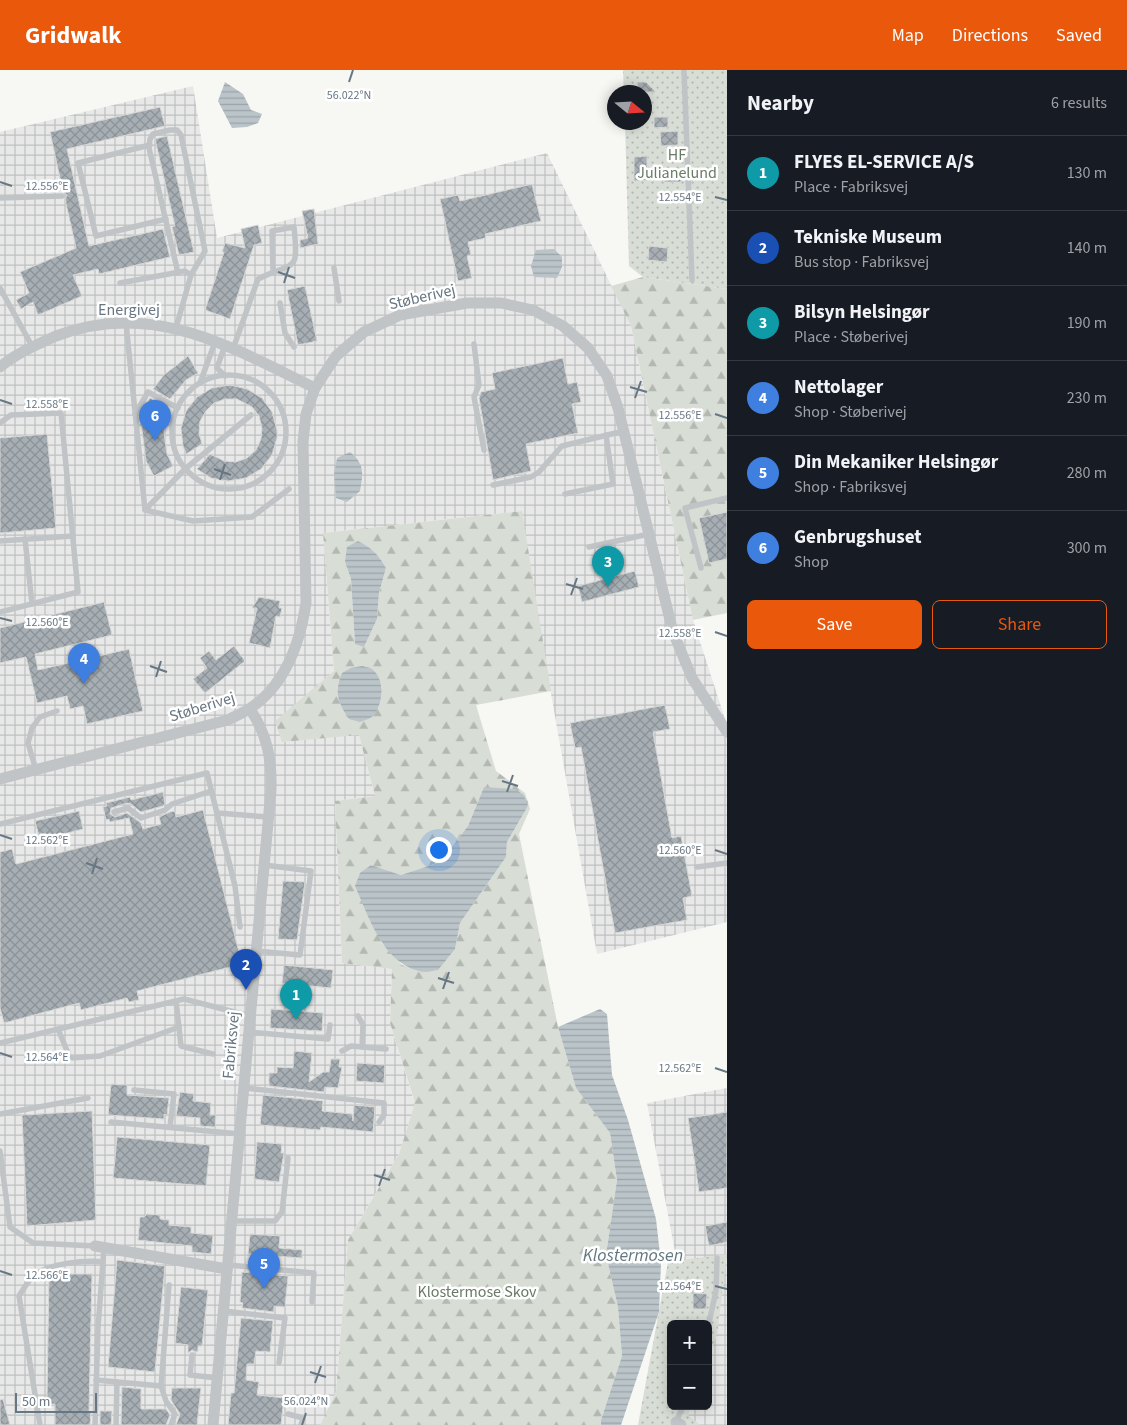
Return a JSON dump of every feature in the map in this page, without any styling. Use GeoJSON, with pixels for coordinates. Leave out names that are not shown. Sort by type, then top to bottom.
{"type":"FeatureCollection","features":[{"type":"Feature","properties":{"kind":"street","name":"Støberivej"},"geometry":{"type":"LineString","coordinates":[[0,779],[228,720],[250,709],[268,692],[283,673],[295,651],[302,628],[306,603],[303,442],[306,414],[315,388],[336,356],[364,332],[400,315],[467,303],[501,303],[533,310],[563,326],[588,348],[607,376],[624,431],[675,637],[692,678],[727,732]]}},
{"type":"Feature","properties":{"kind":"street","name":"Energivej"},"geometry":{"type":"LineString","coordinates":[[0,368],[32,346],[73,330],[107,323],[159,324],[224,345],[315,388]]}},
{"type":"Feature","properties":{"kind":"street","name":"Fabriksvej"},"geometry":{"type":"LineString","coordinates":[[213,1425],[272,769],[265,736],[250,709]]}},
{"type":"Feature","properties":{"kind":"street"},"geometry":{"type":"LineString","coordinates":[[99,1247],[227,1267]]}},
{"type":"Feature","properties":{"kind":"lane"},"geometry":{"type":"LineString","coordinates":[[684,70],[692,280]]}},
{"type":"Feature","properties":{"kind":"lane"},"geometry":{"type":"LineString","coordinates":[[176,328],[191,275],[205,251],[181,135],[177,130],[170,130],[153,134],[150,145],[178,273]]}},
{"type":"Feature","properties":{"kind":"lane"},"geometry":{"type":"LineString","coordinates":[[150,145],[78,163],[96,236],[166,218]]}},
{"type":"Feature","properties":{"kind":"lane"},"geometry":{"type":"LineString","coordinates":[[0,198],[62,196]]}},
{"type":"Feature","properties":{"kind":"lane"},"geometry":{"type":"LineString","coordinates":[[200,383],[224,345],[258,279],[290,267],[294,262],[296,252],[294,227],[272,232],[273,272]]}},
{"type":"Feature","properties":{"kind":"lane"},"geometry":{"type":"LineString","coordinates":[[334,268],[339,301]]}},
{"type":"Feature","properties":{"kind":"lane"},"geometry":{"type":"LineString","coordinates":[[120,283],[185,271],[191,275]]}},
{"type":"Feature","properties":{"kind":"lane"},"geometry":{"type":"LineString","coordinates":[[0,288],[32,346]]}},
{"type":"Feature","properties":{"kind":"lane"},"geometry":{"type":"LineString","coordinates":[[280,303],[285,333],[294,347]]}},
{"type":"Feature","properties":{"kind":"lane"},"geometry":{"type":"LineString","coordinates":[[126,323],[145,510]]}},
{"type":"Feature","properties":{"kind":"lane"},"geometry":{"type":"LineString","coordinates":[[474,344],[479,385],[474,396],[484,450]]}},
{"type":"Feature","properties":{"kind":"lane"},"geometry":{"type":"LineString","coordinates":[[224,345],[217,368],[225,376]]}},
{"type":"Feature","properties":{"kind":"lane"},"geometry":{"type":"LineString","coordinates":[[225,376],[241,377],[257,382],[270,393],[280,406],[285,422],[286,439],[281,455],[273,469],[260,480],[245,487],[229,489],[212,487],[197,480],[185,468],[178,457],[173,443],[172,429],[178,408],[189,392],[200,383],[212,378],[225,376]]}},
{"type":"Feature","properties":{"kind":"lane"},"geometry":{"type":"LineString","coordinates":[[135,415],[148,392],[178,408]]}},
{"type":"Feature","properties":{"kind":"lane"},"geometry":{"type":"LineString","coordinates":[[0,423],[11,415],[60,412],[78,592],[0,612]]}},
{"type":"Feature","properties":{"kind":"lane"},"geometry":{"type":"LineString","coordinates":[[145,510],[185,468],[251,414]]}},
{"type":"Feature","properties":{"kind":"lane"},"geometry":{"type":"LineString","coordinates":[[493,485],[531,477],[539,472],[562,446],[624,431]]}},
{"type":"Feature","properties":{"kind":"lane"},"geometry":{"type":"LineString","coordinates":[[565,494],[613,484],[606,435]]}},
{"type":"Feature","properties":{"kind":"lane"},"geometry":{"type":"LineString","coordinates":[[145,510],[193,521],[252,517],[289,489]]}},
{"type":"Feature","properties":{"kind":"lane"},"geometry":{"type":"LineString","coordinates":[[701,568],[685,508],[727,498]]}},
{"type":"Feature","properties":{"kind":"lane"},"geometry":{"type":"LineString","coordinates":[[589,547],[649,534]]}},
{"type":"Feature","properties":{"kind":"lane"},"geometry":{"type":"LineString","coordinates":[[0,541],[73,536]]}},
{"type":"Feature","properties":{"kind":"lane"},"geometry":{"type":"LineString","coordinates":[[25,540],[32,604]]}},
{"type":"Feature","properties":{"kind":"lane"},"geometry":{"type":"LineString","coordinates":[[36,770],[28,742],[32,728],[40,717],[57,711]]}},
{"type":"Feature","properties":{"kind":"lane"},"geometry":{"type":"LineString","coordinates":[[0,824],[207,773],[235,886],[240,927]]}},
{"type":"Feature","properties":{"kind":"lane"},"geometry":{"type":"LineString","coordinates":[[114,812],[128,808],[141,818],[165,810],[172,804],[211,792]]}},
{"type":"Feature","properties":{"kind":"lane"},"geometry":{"type":"LineString","coordinates":[[217,813],[268,818]]}},
{"type":"Feature","properties":{"kind":"lane"},"geometry":{"type":"LineString","coordinates":[[697,867],[727,863]]}},
{"type":"Feature","properties":{"kind":"lane"},"geometry":{"type":"LineString","coordinates":[[256,951],[300,955],[311,871],[264,865]]}},
{"type":"Feature","properties":{"kind":"lane"},"geometry":{"type":"LineString","coordinates":[[0,1043],[184,999],[250,1016]]}},
{"type":"Feature","properties":{"kind":"lane"},"geometry":{"type":"LineString","coordinates":[[176,1001],[182,1046],[213,1054]]}},
{"type":"Feature","properties":{"kind":"lane"},"geometry":{"type":"LineString","coordinates":[[358,1016],[363,1025],[362,1047]]}},
{"type":"Feature","properties":{"kind":"lane"},"geometry":{"type":"LineString","coordinates":[[249,1032],[328,1039],[330,1025]]}},
{"type":"Feature","properties":{"kind":"lane"},"geometry":{"type":"LineString","coordinates":[[58,1029],[70,1058],[100,1056],[179,1027]]}},
{"type":"Feature","properties":{"kind":"lane"},"geometry":{"type":"LineString","coordinates":[[342,1051],[352,1046],[386,1049]]}},
{"type":"Feature","properties":{"kind":"lane"},"geometry":{"type":"LineString","coordinates":[[244,1088],[384,1103],[384,1116],[379,1122]]}},
{"type":"Feature","properties":{"kind":"lane"},"geometry":{"type":"LineString","coordinates":[[134,1090],[174,1094],[170,1127]]}},
{"type":"Feature","properties":{"kind":"lane"},"geometry":{"type":"LineString","coordinates":[[0,1114],[88,1098]]}},
{"type":"Feature","properties":{"kind":"lane"},"geometry":{"type":"LineString","coordinates":[[111,1122],[240,1134]]}},
{"type":"Feature","properties":{"kind":"lane"},"geometry":{"type":"LineString","coordinates":[[0,1151],[10,1227],[34,1243],[99,1247],[103,1262],[95,1425]]}},
{"type":"Feature","properties":{"kind":"lane"},"geometry":{"type":"LineString","coordinates":[[232,1221],[274,1221],[282,1212],[288,1158]]}},
{"type":"Feature","properties":{"kind":"lane"},"geometry":{"type":"LineString","coordinates":[[709,1320],[716,1291],[717,1258]]}},
{"type":"Feature","properties":{"kind":"lane"},"geometry":{"type":"LineString","coordinates":[[40,1425],[19,1296],[34,1275],[43,1270],[74,1262],[90,1260],[103,1262]]}},
{"type":"Feature","properties":{"kind":"lane"},"geometry":{"type":"LineString","coordinates":[[227,1267],[314,1273],[312,1302]]}},
{"type":"Feature","properties":{"kind":"lane"},"geometry":{"type":"LineString","coordinates":[[169,1285],[161,1386],[166,1401],[175,1414],[170,1425]]}},
{"type":"Feature","properties":{"kind":"lane"},"geometry":{"type":"LineString","coordinates":[[224,1311],[285,1318],[279,1363]]}},
{"type":"Feature","properties":{"kind":"lane"},"geometry":{"type":"LineString","coordinates":[[192,1355],[190,1375],[217,1378]]}},
{"type":"Feature","properties":{"kind":"lane"},"geometry":{"type":"LineString","coordinates":[[96,1380],[161,1386]]}},
{"type":"Feature","properties":{"kind":"lane"},"geometry":{"type":"LineString","coordinates":[[116,1425],[117,1382]]}},
{"type":"Feature","properties":{"kind":"lane"},"geometry":{"type":"LineString","coordinates":[[679,1424],[682,1410]]}},
{"type":"Feature","properties":{"kind":"lane"},"geometry":{"type":"LineString","coordinates":[[288,1414],[303,1418],[301,1425]]}},
{"type":"Feature","properties":{"kind":"shaded area"},"geometry":{"type":"Polygon","coordinates":[[[193,86],[217,238],[547,153],[631,326],[693,620],[727,725],[727,922],[597,954],[544,654],[521,511],[323,533],[334,671],[282,742],[359,734],[375,796],[335,801],[342,963],[392,969],[390,1023],[415,1104],[399,1154],[348,1240],[336,1392],[320,1425],[0,1425],[0,132],[193,86]]]}},
{"type":"Feature","properties":{"kind":"shaded area"},"geometry":{"type":"Polygon","coordinates":[[[727,1088],[727,1425],[648,1425],[667,1409],[712,1410],[712,1320],[705,1320],[681,1284],[647,1103],[727,1088]]]}},
{"type":"Feature","properties":{"kind":"green space","name":"HF Julianelund"},"geometry":{"type":"Polygon","coordinates":[[[623,70],[727,70],[727,289],[643,277],[629,266],[625,130],[652,130],[652,85],[624,85],[623,70]]]}},
{"type":"Feature","properties":{"kind":"green space"},"geometry":{"type":"Polygon","coordinates":[[[643,277],[727,289],[727,613],[693,620],[631,326],[611,286],[643,277]]]}},
{"type":"Feature","properties":{"kind":"green space","name":"Klostermose Skov"},"geometry":{"type":"Polygon","coordinates":[[[522,511],[551,691],[476,705],[496,771],[525,793],[530,809],[519,834],[558,1027],[576,1088],[610,1133],[617,1180],[606,1255],[618,1307],[622,1356],[601,1425],[320,1425],[336,1392],[348,1240],[399,1154],[415,1103],[390,1023],[392,969],[342,963],[335,801],[375,796],[359,735],[282,742],[275,721],[334,671],[323,533],[522,511]],[[358,541],[345,562],[351,579],[355,643],[364,647],[377,619],[379,593],[386,568],[374,552],[358,541]],[[484,787],[468,826],[440,862],[401,875],[371,865],[381,942],[402,965],[420,972],[455,949],[460,923],[506,857],[507,842],[528,806],[484,787]]]}},
{"type":"Feature","properties":{"kind":"green space"},"geometry":{"type":"Polygon","coordinates":[[[727,1254],[717,1334],[712,1348],[712,1320],[667,1320],[667,1410],[690,1410],[688,1415],[700,1425],[638,1425],[668,1262],[727,1254]]]}},
{"type":"Feature","properties":{"kind":"water"},"geometry":{"type":"Polygon","coordinates":[[[225,82],[243,94],[251,110],[262,114],[258,123],[247,127],[232,128],[218,101],[225,82]]]}},
{"type":"Feature","properties":{"kind":"water"},"geometry":{"type":"Polygon","coordinates":[[[554,249],[562,257],[562,267],[557,278],[534,277],[531,266],[536,250],[554,249]]]}},
{"type":"Feature","properties":{"kind":"water"},"geometry":{"type":"Polygon","coordinates":[[[350,452],[361,465],[362,479],[360,491],[347,502],[336,498],[334,474],[337,458],[350,452]]]}},
{"type":"Feature","properties":{"kind":"water"},"geometry":{"type":"Polygon","coordinates":[[[358,541],[374,552],[386,568],[379,593],[377,619],[364,647],[355,644],[351,579],[345,562],[347,547],[358,541]]]}},
{"type":"Feature","properties":{"kind":"water"},"geometry":{"type":"Polygon","coordinates":[[[362,666],[371,668],[377,674],[381,685],[381,698],[374,715],[360,722],[349,719],[338,697],[338,686],[342,673],[351,668],[362,666]]]}},
{"type":"Feature","properties":{"kind":"water"},"geometry":{"type":"Polygon","coordinates":[[[484,787],[515,789],[524,795],[528,806],[507,842],[506,857],[460,923],[455,949],[438,970],[418,971],[406,966],[386,948],[372,924],[355,886],[360,873],[371,865],[401,875],[440,862],[468,826],[484,787]]]}},
{"type":"Feature","properties":{"kind":"water","name":"Klostermosen"},"geometry":{"type":"Polygon","coordinates":[[[600,1009],[607,1014],[612,1075],[628,1120],[656,1219],[661,1263],[659,1312],[621,1425],[601,1425],[622,1356],[618,1307],[606,1255],[617,1180],[610,1133],[576,1088],[558,1027],[600,1009]]]}},
{"type":"Feature","properties":{"kind":"building"},"geometry":{"type":"Polygon","coordinates":[[[637,82],[646,82],[649,85],[637,85],[637,82]]]}},
{"type":"Feature","properties":{"kind":"building"},"geometry":{"type":"Polygon","coordinates":[[[160,107],[165,126],[67,149],[89,246],[163,229],[170,257],[99,274],[98,269],[73,275],[82,296],[38,315],[33,302],[21,309],[16,300],[29,293],[20,272],[76,248],[65,199],[67,195],[63,192],[50,132],[160,107]]]}},
{"type":"Feature","properties":{"kind":"building"},"geometry":{"type":"Polygon","coordinates":[[[654,117],[668,117],[668,127],[654,128],[654,117]]]}},
{"type":"Feature","properties":{"kind":"building"},"geometry":{"type":"Polygon","coordinates":[[[678,131],[678,145],[661,146],[660,132],[678,131]]]}},
{"type":"Feature","properties":{"kind":"building"},"geometry":{"type":"Polygon","coordinates":[[[167,136],[194,252],[179,255],[172,227],[175,226],[155,139],[167,136]]]}},
{"type":"Feature","properties":{"kind":"building"},"geometry":{"type":"Polygon","coordinates":[[[647,156],[647,171],[655,171],[655,180],[634,181],[634,157],[647,156]]]}},
{"type":"Feature","properties":{"kind":"building"},"geometry":{"type":"Polygon","coordinates":[[[680,172],[681,182],[664,182],[664,173],[680,172]]]}},
{"type":"Feature","properties":{"kind":"building"},"geometry":{"type":"Polygon","coordinates":[[[532,184],[541,221],[485,234],[486,238],[468,242],[471,255],[467,256],[472,278],[458,281],[440,199],[458,195],[460,201],[532,184]]]}},
{"type":"Feature","properties":{"kind":"building"},"geometry":{"type":"Polygon","coordinates":[[[314,209],[318,244],[300,248],[300,240],[308,238],[302,211],[314,209]]]}},
{"type":"Feature","properties":{"kind":"building"},"geometry":{"type":"Polygon","coordinates":[[[258,225],[262,243],[254,245],[230,319],[205,310],[224,252],[222,252],[225,243],[245,248],[241,229],[258,225]]]}},
{"type":"Feature","properties":{"kind":"building"},"geometry":{"type":"Polygon","coordinates":[[[649,246],[668,248],[667,262],[648,260],[649,246]]]}},
{"type":"Feature","properties":{"kind":"building"},"geometry":{"type":"Polygon","coordinates":[[[305,286],[317,341],[298,345],[287,290],[305,286]]]}},
{"type":"Feature","properties":{"kind":"building"},"geometry":{"type":"Polygon","coordinates":[[[188,356],[198,373],[186,380],[170,399],[153,389],[164,375],[188,356]]]}},
{"type":"Feature","properties":{"kind":"building"},"geometry":{"type":"Polygon","coordinates":[[[563,358],[568,384],[577,382],[581,402],[572,404],[578,433],[526,444],[531,471],[493,480],[479,398],[481,392],[495,389],[492,373],[563,358]]]}},
{"type":"Feature","properties":{"kind":"building"},"geometry":{"type":"Polygon","coordinates":[[[230,385],[247,389],[262,398],[272,412],[277,430],[277,438],[272,455],[261,469],[246,478],[228,481],[211,478],[197,469],[210,454],[224,461],[236,462],[247,458],[256,450],[261,439],[262,428],[259,416],[252,407],[237,399],[225,399],[214,403],[200,421],[199,433],[202,444],[186,454],[181,428],[186,411],[197,397],[212,388],[230,385]]]}},
{"type":"Feature","properties":{"kind":"building"},"geometry":{"type":"Polygon","coordinates":[[[150,398],[168,408],[164,432],[167,454],[173,466],[154,476],[146,461],[142,430],[143,415],[150,398]]]}},
{"type":"Feature","properties":{"kind":"building"},"geometry":{"type":"Polygon","coordinates":[[[47,434],[56,528],[0,533],[0,438],[47,434]]]}},
{"type":"Feature","properties":{"kind":"building"},"geometry":{"type":"Polygon","coordinates":[[[727,512],[727,559],[709,563],[699,518],[727,512]]]}},
{"type":"Feature","properties":{"kind":"building"},"geometry":{"type":"Polygon","coordinates":[[[635,571],[639,587],[582,602],[578,586],[635,571]]]}},
{"type":"Feature","properties":{"kind":"building"},"geometry":{"type":"Polygon","coordinates":[[[259,597],[280,601],[279,608],[282,608],[280,617],[276,616],[270,648],[249,643],[257,608],[252,608],[259,597]]]}},
{"type":"Feature","properties":{"kind":"building"},"geometry":{"type":"Polygon","coordinates":[[[104,602],[112,635],[35,654],[38,670],[129,649],[143,711],[87,724],[83,706],[70,709],[67,696],[37,703],[26,657],[0,663],[0,628],[104,602]]]}},
{"type":"Feature","properties":{"kind":"building"},"geometry":{"type":"Polygon","coordinates":[[[234,646],[245,661],[205,693],[193,679],[207,668],[200,658],[209,651],[216,660],[234,646]]]}},
{"type":"Feature","properties":{"kind":"building"},"geometry":{"type":"Polygon","coordinates":[[[665,705],[670,729],[653,732],[672,838],[681,836],[692,896],[683,898],[687,920],[615,933],[581,747],[575,748],[570,723],[665,705]]]}},
{"type":"Feature","properties":{"kind":"building"},"geometry":{"type":"Polygon","coordinates":[[[163,792],[165,803],[163,806],[141,812],[127,803],[111,808],[110,814],[115,817],[127,813],[141,823],[143,829],[161,824],[159,817],[170,812],[175,811],[176,817],[203,810],[242,964],[137,991],[139,1000],[129,1002],[127,998],[81,1010],[79,1003],[4,1023],[0,1008],[0,852],[12,849],[16,864],[133,834],[129,818],[110,822],[109,819],[106,820],[103,807],[107,806],[106,803],[130,797],[131,800],[163,792]]]}},
{"type":"Feature","properties":{"kind":"building"},"geometry":{"type":"Polygon","coordinates":[[[79,811],[83,829],[40,840],[35,821],[79,811]]]}},
{"type":"Feature","properties":{"kind":"building"},"geometry":{"type":"Polygon","coordinates":[[[283,881],[305,882],[297,940],[278,939],[283,881]]]}},
{"type":"Feature","properties":{"kind":"building"},"geometry":{"type":"Polygon","coordinates":[[[284,965],[333,970],[331,988],[282,983],[284,965]]]}},
{"type":"Feature","properties":{"kind":"building"},"geometry":{"type":"Polygon","coordinates":[[[271,1009],[323,1013],[322,1031],[270,1028],[271,1009]]]}},
{"type":"Feature","properties":{"kind":"building"},"geometry":{"type":"Polygon","coordinates":[[[294,1051],[312,1053],[309,1082],[323,1072],[329,1072],[331,1059],[340,1059],[339,1067],[342,1067],[338,1088],[325,1087],[324,1092],[269,1086],[269,1073],[277,1073],[277,1067],[293,1068],[294,1051]]]}},
{"type":"Feature","properties":{"kind":"building"},"geometry":{"type":"Polygon","coordinates":[[[357,1063],[385,1065],[384,1083],[356,1081],[357,1063]]]}},
{"type":"Feature","properties":{"kind":"building"},"geometry":{"type":"Polygon","coordinates":[[[111,1084],[127,1085],[127,1095],[169,1098],[167,1115],[164,1114],[164,1119],[108,1115],[111,1084]]]}},
{"type":"Feature","properties":{"kind":"building"},"geometry":{"type":"Polygon","coordinates":[[[180,1092],[194,1094],[193,1101],[211,1103],[210,1115],[216,1115],[215,1127],[200,1126],[200,1118],[176,1116],[180,1092]]]}},
{"type":"Feature","properties":{"kind":"building"},"geometry":{"type":"Polygon","coordinates":[[[263,1095],[323,1101],[322,1111],[352,1114],[353,1121],[354,1105],[375,1107],[373,1132],[321,1127],[320,1130],[260,1125],[263,1095]]]}},
{"type":"Feature","properties":{"kind":"building"},"geometry":{"type":"Polygon","coordinates":[[[92,1111],[96,1220],[27,1226],[22,1115],[92,1111]]]}},
{"type":"Feature","properties":{"kind":"building"},"geometry":{"type":"Polygon","coordinates":[[[727,1112],[727,1188],[699,1192],[688,1118],[727,1112]]]}},
{"type":"Feature","properties":{"kind":"building"},"geometry":{"type":"Polygon","coordinates":[[[117,1137],[210,1145],[206,1186],[113,1178],[117,1137]]]}},
{"type":"Feature","properties":{"kind":"building"},"geometry":{"type":"Polygon","coordinates":[[[257,1142],[282,1144],[281,1153],[284,1153],[279,1182],[254,1179],[257,1142]]]}},
{"type":"Feature","properties":{"kind":"building"},"geometry":{"type":"Polygon","coordinates":[[[147,1214],[160,1215],[160,1219],[169,1220],[169,1225],[191,1227],[191,1233],[213,1235],[211,1254],[192,1252],[192,1246],[138,1240],[140,1217],[144,1217],[147,1214]]]}},
{"type":"Feature","properties":{"kind":"building"},"geometry":{"type":"Polygon","coordinates":[[[727,1222],[727,1242],[709,1246],[705,1226],[727,1222]]]}},
{"type":"Feature","properties":{"kind":"building"},"geometry":{"type":"Polygon","coordinates":[[[250,1234],[280,1236],[279,1248],[302,1250],[302,1258],[248,1254],[250,1234]]]}},
{"type":"Feature","properties":{"kind":"building"},"geometry":{"type":"Polygon","coordinates":[[[117,1260],[165,1266],[155,1372],[108,1367],[117,1260]]]}},
{"type":"Feature","properties":{"kind":"building"},"geometry":{"type":"Polygon","coordinates":[[[242,1272],[288,1276],[285,1307],[274,1306],[274,1312],[242,1308],[243,1303],[240,1302],[242,1272]]]}},
{"type":"Feature","properties":{"kind":"building"},"geometry":{"type":"Polygon","coordinates":[[[49,1274],[92,1274],[90,1425],[55,1425],[55,1404],[51,1404],[51,1399],[47,1399],[49,1274]]]}},
{"type":"Feature","properties":{"kind":"building"},"geometry":{"type":"Polygon","coordinates":[[[181,1287],[208,1290],[202,1346],[198,1346],[198,1351],[196,1352],[192,1350],[188,1353],[188,1345],[175,1343],[181,1287]]]}},
{"type":"Feature","properties":{"kind":"building"},"geometry":{"type":"Polygon","coordinates":[[[693,1293],[707,1294],[706,1309],[693,1309],[693,1293]]]}},
{"type":"Feature","properties":{"kind":"building"},"geometry":{"type":"Polygon","coordinates":[[[241,1318],[273,1321],[270,1352],[256,1351],[254,1364],[247,1364],[246,1380],[259,1382],[257,1395],[284,1398],[281,1425],[228,1425],[231,1393],[234,1393],[241,1318]]]}},
{"type":"Feature","properties":{"kind":"building"},"geometry":{"type":"Polygon","coordinates":[[[122,1387],[141,1389],[141,1409],[166,1409],[170,1415],[166,1425],[121,1425],[122,1387]]]}},
{"type":"Feature","properties":{"kind":"building"},"geometry":{"type":"Polygon","coordinates":[[[172,1388],[201,1388],[197,1425],[176,1425],[180,1414],[171,1400],[172,1388]]]}},
{"type":"Feature","properties":{"kind":"building"},"geometry":{"type":"Polygon","coordinates":[[[3,1399],[10,1425],[0,1425],[0,1400],[3,1399]]]}},
{"type":"Feature","properties":{"kind":"building"},"geometry":{"type":"Polygon","coordinates":[[[100,1411],[112,1411],[111,1425],[100,1425],[100,1411]]]}},
{"type":"Feature","properties":{"kind":"place","name":"Genbrugshuset"},"geometry":{"type":"Point","coordinates":[155,441]}},
{"type":"Feature","properties":{"kind":"place","name":"Bilsyn Helsingør"},"geometry":{"type":"Point","coordinates":[608,587]}},
{"type":"Feature","properties":{"kind":"place","name":"Nettolager"},"geometry":{"type":"Point","coordinates":[84,684]}},
{"type":"Feature","properties":{"kind":"place","name":"Tekniske Museum"},"geometry":{"type":"Point","coordinates":[246,990]}},
{"type":"Feature","properties":{"kind":"place","name":"FLYES EL-SERVICE A/S"},"geometry":{"type":"Point","coordinates":[296,1020]}},
{"type":"Feature","properties":{"kind":"place","name":"Din Mekaniker Helsingør"},"geometry":{"type":"Point","coordinates":[264,1289]}}]}
